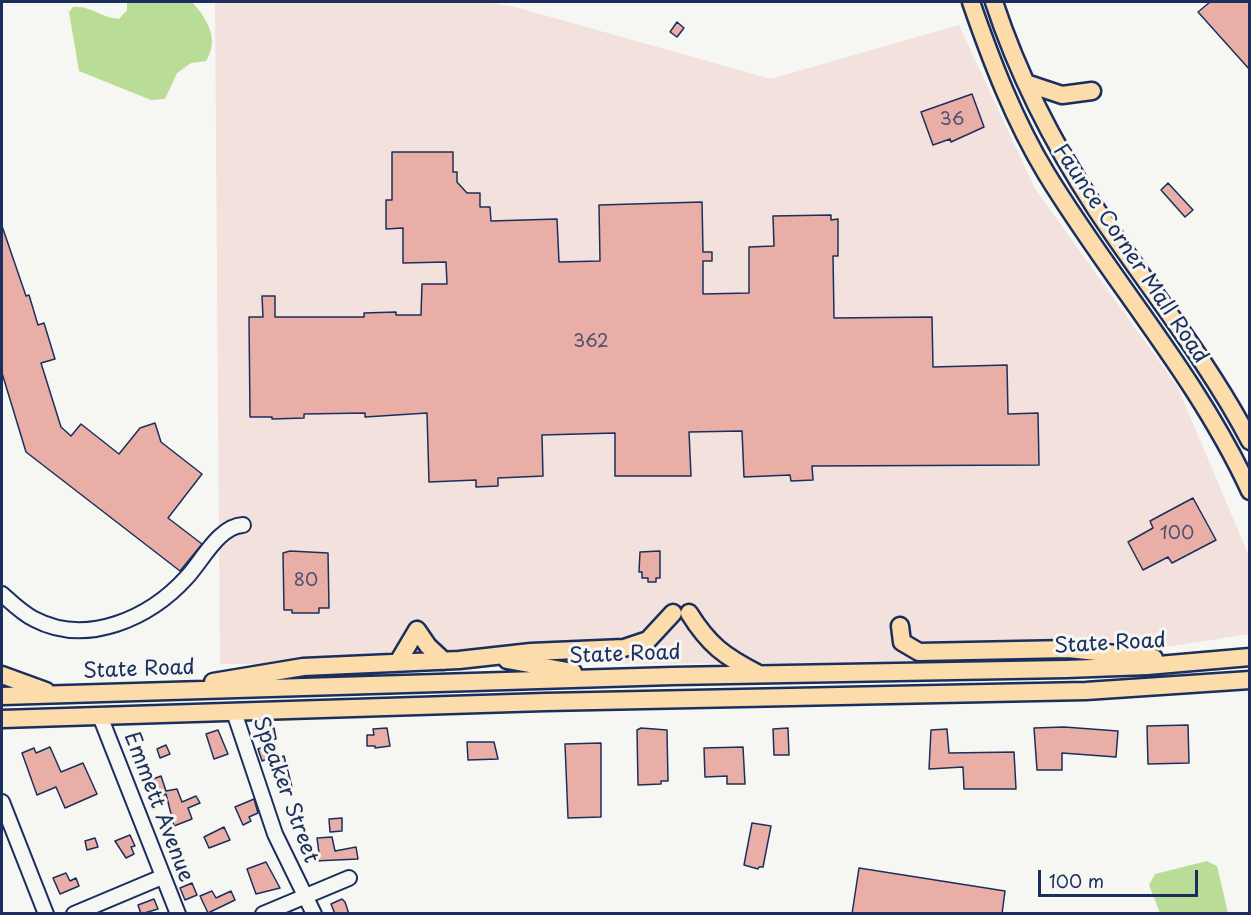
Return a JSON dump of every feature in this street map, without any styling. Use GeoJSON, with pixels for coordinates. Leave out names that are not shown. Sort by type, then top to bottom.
{"type":"FeatureCollection","features":[{"type":"Feature","properties":{"kind":"main road","name":"Faunce Corner Mall Road"},"geometry":{"type":"LineString","coordinates":[[970,2],[1007,93],[1045,171],[1209,413],[1250,491]]}},
{"type":"Feature","properties":{"kind":"main road","name":"Faunce Corner Mall Road"},"geometry":{"type":"LineString","coordinates":[[994,2],[1026,83],[1074,175],[1218,386],[1250,441]]}},
{"type":"Feature","properties":{"kind":"main road"},"geometry":{"type":"LineString","coordinates":[[1026,83],[1062,95],[1092,91]]}},
{"type":"Feature","properties":{"kind":"main road"},"geometry":{"type":"LineString","coordinates":[[168,692],[280,669],[444,661],[632,647],[656,634],[681,613],[725,656],[760,674]]}},
{"type":"Feature","properties":{"kind":"main road"},"geometry":{"type":"LineString","coordinates":[[900,626],[902,642],[919,652],[1079,650],[1184,662]]}},
{"type":"Feature","properties":{"kind":"main road"},"geometry":{"type":"LineString","coordinates":[[398,662],[417,630],[428,646],[444,661]]}},
{"type":"Feature","properties":{"kind":"main road"},"geometry":{"type":"LineString","coordinates":[[491,657],[607,678]]}},
{"type":"Feature","properties":{"kind":"main road","name":"State Road"},"geometry":{"type":"LineString","coordinates":[[2,696],[760,674],[1066,669],[1250,657]]}},
{"type":"Feature","properties":{"kind":"main road"},"geometry":{"type":"LineString","coordinates":[[2,675],[59,695]]}},
{"type":"Feature","properties":{"kind":"main road"},"geometry":{"type":"LineString","coordinates":[[2,719],[545,702],[1086,691],[1250,680]]}},
{"type":"Feature","properties":{"kind":"street"},"geometry":{"type":"LineString","coordinates":[[2,594],[26,615],[55,627],[79,630],[111,626],[130,619],[168,596],[186,579],[230,528],[243,525]]}},
{"type":"Feature","properties":{"kind":"street","name":"Speaker Street"},"geometry":{"type":"LineString","coordinates":[[234,712],[275,834],[314,914]]}},
{"type":"Feature","properties":{"kind":"street","name":"Emmett Avenue"},"geometry":{"type":"LineString","coordinates":[[100,716],[178,914]]}},
{"type":"Feature","properties":{"kind":"street"},"geometry":{"type":"LineString","coordinates":[[2,802],[46,914]]}},
{"type":"Feature","properties":{"kind":"street"},"geometry":{"type":"LineString","coordinates":[[74,914],[162,877]]}},
{"type":"Feature","properties":{"kind":"street"},"geometry":{"type":"LineString","coordinates":[[263,914],[349,878]]}},
{"type":"Feature","properties":{"kind":"shaded area"},"geometry":{"type":"Polygon","coordinates":[[[215,2],[486,2],[515,7],[771,79],[959,25],[1035,189],[1177,386],[1249,556],[1249,634],[1063,663],[220,664],[215,2]]]}},
{"type":"Feature","properties":{"kind":"green space"},"geometry":{"type":"Polygon","coordinates":[[[127,2],[192,2],[207,22],[212,45],[206,61],[191,63],[177,73],[165,99],[151,100],[79,71],[69,12],[73,7],[79,7],[119,19],[127,10],[127,2]]]}},
{"type":"Feature","properties":{"kind":"green space"},"geometry":{"type":"Polygon","coordinates":[[[1207,861],[1217,866],[1228,913],[1160,913],[1149,885],[1155,874],[1207,861]]]}},
{"type":"Feature","properties":{"kind":"building"},"geometry":{"type":"Polygon","coordinates":[[[1210,2],[1250,2],[1250,70],[1198,12],[1210,2]]]}},
{"type":"Feature","properties":{"kind":"building"},"geometry":{"type":"Polygon","coordinates":[[[677,22],[684,28],[677,37],[670,32],[677,22]]]}},
{"type":"Feature","properties":{"kind":"building"},"geometry":{"type":"Polygon","coordinates":[[[972,94],[984,127],[951,142],[950,139],[933,145],[921,112],[972,94]]]}},
{"type":"Feature","properties":{"kind":"building"},"geometry":{"type":"Polygon","coordinates":[[[392,152],[453,152],[453,172],[457,172],[457,182],[467,193],[480,193],[480,207],[490,207],[491,221],[557,219],[559,262],[600,261],[599,205],[702,202],[703,252],[712,252],[712,261],[703,261],[703,294],[749,293],[749,247],[774,246],[773,216],[831,215],[831,220],[838,219],[838,256],[833,256],[834,318],[932,317],[933,367],[1007,365],[1008,414],[1038,413],[1039,465],[812,466],[813,480],[791,481],[790,475],[744,477],[742,431],[689,432],[691,476],[615,476],[615,433],[542,435],[543,476],[498,478],[498,486],[476,487],[476,480],[429,482],[427,413],[365,417],[365,413],[304,414],[304,418],[250,417],[249,317],[263,317],[262,296],[275,296],[275,317],[364,317],[364,313],[396,312],[396,315],[421,315],[422,284],[447,284],[446,262],[403,263],[403,228],[386,229],[386,200],[392,200],[392,152]]]}},
{"type":"Feature","properties":{"kind":"building"},"geometry":{"type":"Polygon","coordinates":[[[1168,183],[1193,210],[1185,217],[1161,190],[1168,183]]]}},
{"type":"Feature","properties":{"kind":"building"},"geometry":{"type":"Polygon","coordinates":[[[2,226],[26,296],[29,295],[38,325],[44,323],[55,359],[41,363],[61,427],[71,436],[81,424],[119,454],[140,428],[155,423],[161,442],[202,474],[168,518],[202,544],[180,571],[26,452],[2,373],[2,226]]]}},
{"type":"Feature","properties":{"kind":"building"},"geometry":{"type":"Polygon","coordinates":[[[1193,498],[1216,540],[1172,563],[1168,557],[1143,570],[1128,542],[1153,528],[1150,521],[1193,498]]]}},
{"type":"Feature","properties":{"kind":"building"},"geometry":{"type":"Polygon","coordinates":[[[290,551],[328,553],[329,608],[319,608],[319,613],[292,613],[292,610],[284,610],[283,553],[290,551]]]}},
{"type":"Feature","properties":{"kind":"building"},"geometry":{"type":"Polygon","coordinates":[[[660,551],[660,578],[656,578],[656,582],[648,582],[648,578],[642,578],[642,572],[639,572],[640,552],[660,551]]]}},
{"type":"Feature","properties":{"kind":"building"},"geometry":{"type":"Polygon","coordinates":[[[1188,725],[1189,763],[1148,764],[1147,726],[1188,725]]]}},
{"type":"Feature","properties":{"kind":"building"},"geometry":{"type":"Polygon","coordinates":[[[1064,727],[1118,731],[1116,757],[1062,753],[1062,770],[1037,770],[1034,728],[1064,727]]]}},
{"type":"Feature","properties":{"kind":"building"},"geometry":{"type":"Polygon","coordinates":[[[274,728],[276,739],[263,741],[261,730],[274,728]]]}},
{"type":"Feature","properties":{"kind":"building"},"geometry":{"type":"Polygon","coordinates":[[[387,728],[390,746],[375,748],[375,746],[367,746],[367,735],[374,735],[373,729],[387,728]]]}},
{"type":"Feature","properties":{"kind":"building"},"geometry":{"type":"Polygon","coordinates":[[[641,728],[667,730],[668,781],[661,781],[661,784],[638,785],[637,730],[641,728]]]}},
{"type":"Feature","properties":{"kind":"building"},"geometry":{"type":"Polygon","coordinates":[[[788,728],[789,755],[774,755],[773,729],[788,728]]]}},
{"type":"Feature","properties":{"kind":"building"},"geometry":{"type":"Polygon","coordinates":[[[947,729],[949,753],[1014,752],[1016,789],[964,789],[963,767],[929,769],[931,730],[947,729]]]}},
{"type":"Feature","properties":{"kind":"building"},"geometry":{"type":"Polygon","coordinates":[[[218,730],[228,754],[214,759],[206,734],[218,730]]]}},
{"type":"Feature","properties":{"kind":"building"},"geometry":{"type":"Polygon","coordinates":[[[467,742],[494,742],[498,759],[468,760],[467,742]]]}},
{"type":"Feature","properties":{"kind":"building"},"geometry":{"type":"Polygon","coordinates":[[[601,743],[601,817],[568,818],[565,744],[601,743]]]}},
{"type":"Feature","properties":{"kind":"building"},"geometry":{"type":"Polygon","coordinates":[[[166,745],[170,754],[160,758],[157,749],[166,745]]]}},
{"type":"Feature","properties":{"kind":"building"},"geometry":{"type":"Polygon","coordinates":[[[268,745],[272,757],[262,761],[258,749],[268,745]]]}},
{"type":"Feature","properties":{"kind":"building"},"geometry":{"type":"Polygon","coordinates":[[[50,747],[61,772],[83,763],[97,794],[65,808],[56,787],[37,795],[22,753],[34,748],[36,753],[50,747]]]}},
{"type":"Feature","properties":{"kind":"building"},"geometry":{"type":"Polygon","coordinates":[[[743,747],[745,784],[727,784],[727,776],[705,777],[704,748],[743,747]]]}},
{"type":"Feature","properties":{"kind":"building"},"geometry":{"type":"Polygon","coordinates":[[[284,756],[292,787],[280,789],[277,773],[274,775],[269,761],[284,756]]]}},
{"type":"Feature","properties":{"kind":"building"},"geometry":{"type":"Polygon","coordinates":[[[161,776],[166,791],[177,789],[182,802],[196,796],[200,803],[188,808],[192,819],[174,826],[166,794],[152,800],[145,782],[161,776]]]}},
{"type":"Feature","properties":{"kind":"building"},"geometry":{"type":"Polygon","coordinates":[[[254,799],[258,813],[249,817],[251,821],[243,825],[235,807],[254,799]]]}},
{"type":"Feature","properties":{"kind":"building"},"geometry":{"type":"Polygon","coordinates":[[[342,818],[342,831],[330,832],[329,819],[342,818]]]}},
{"type":"Feature","properties":{"kind":"building"},"geometry":{"type":"Polygon","coordinates":[[[752,823],[771,826],[763,867],[758,869],[744,865],[752,823]]]}},
{"type":"Feature","properties":{"kind":"building"},"geometry":{"type":"Polygon","coordinates":[[[224,827],[230,840],[209,848],[204,837],[224,827]]]}},
{"type":"Feature","properties":{"kind":"building"},"geometry":{"type":"Polygon","coordinates":[[[130,835],[135,846],[131,847],[134,854],[126,858],[115,841],[130,835]]]}},
{"type":"Feature","properties":{"kind":"building"},"geometry":{"type":"Polygon","coordinates":[[[332,837],[335,851],[356,847],[358,859],[315,861],[314,854],[319,853],[317,838],[332,837]]]}},
{"type":"Feature","properties":{"kind":"building"},"geometry":{"type":"Polygon","coordinates":[[[95,838],[98,847],[87,850],[85,841],[95,838]]]}},
{"type":"Feature","properties":{"kind":"building"},"geometry":{"type":"Polygon","coordinates":[[[266,862],[280,888],[256,894],[247,869],[266,862]]]}},
{"type":"Feature","properties":{"kind":"building"},"geometry":{"type":"Polygon","coordinates":[[[859,868],[1005,891],[1002,914],[852,914],[859,868]]]}},
{"type":"Feature","properties":{"kind":"building"},"geometry":{"type":"Polygon","coordinates":[[[66,873],[70,881],[76,878],[79,886],[60,894],[53,878],[66,873]]]}},
{"type":"Feature","properties":{"kind":"building"},"geometry":{"type":"Polygon","coordinates":[[[192,883],[197,895],[185,900],[180,888],[192,883]]]}},
{"type":"Feature","properties":{"kind":"building"},"geometry":{"type":"Polygon","coordinates":[[[212,891],[216,898],[231,891],[235,900],[208,913],[200,896],[212,891]]]}},
{"type":"Feature","properties":{"kind":"building"},"geometry":{"type":"Polygon","coordinates":[[[154,899],[158,909],[141,914],[138,905],[154,899]]]}},
{"type":"Feature","properties":{"kind":"building"},"geometry":{"type":"Polygon","coordinates":[[[342,899],[349,914],[335,914],[331,904],[342,899]]]}}]}
